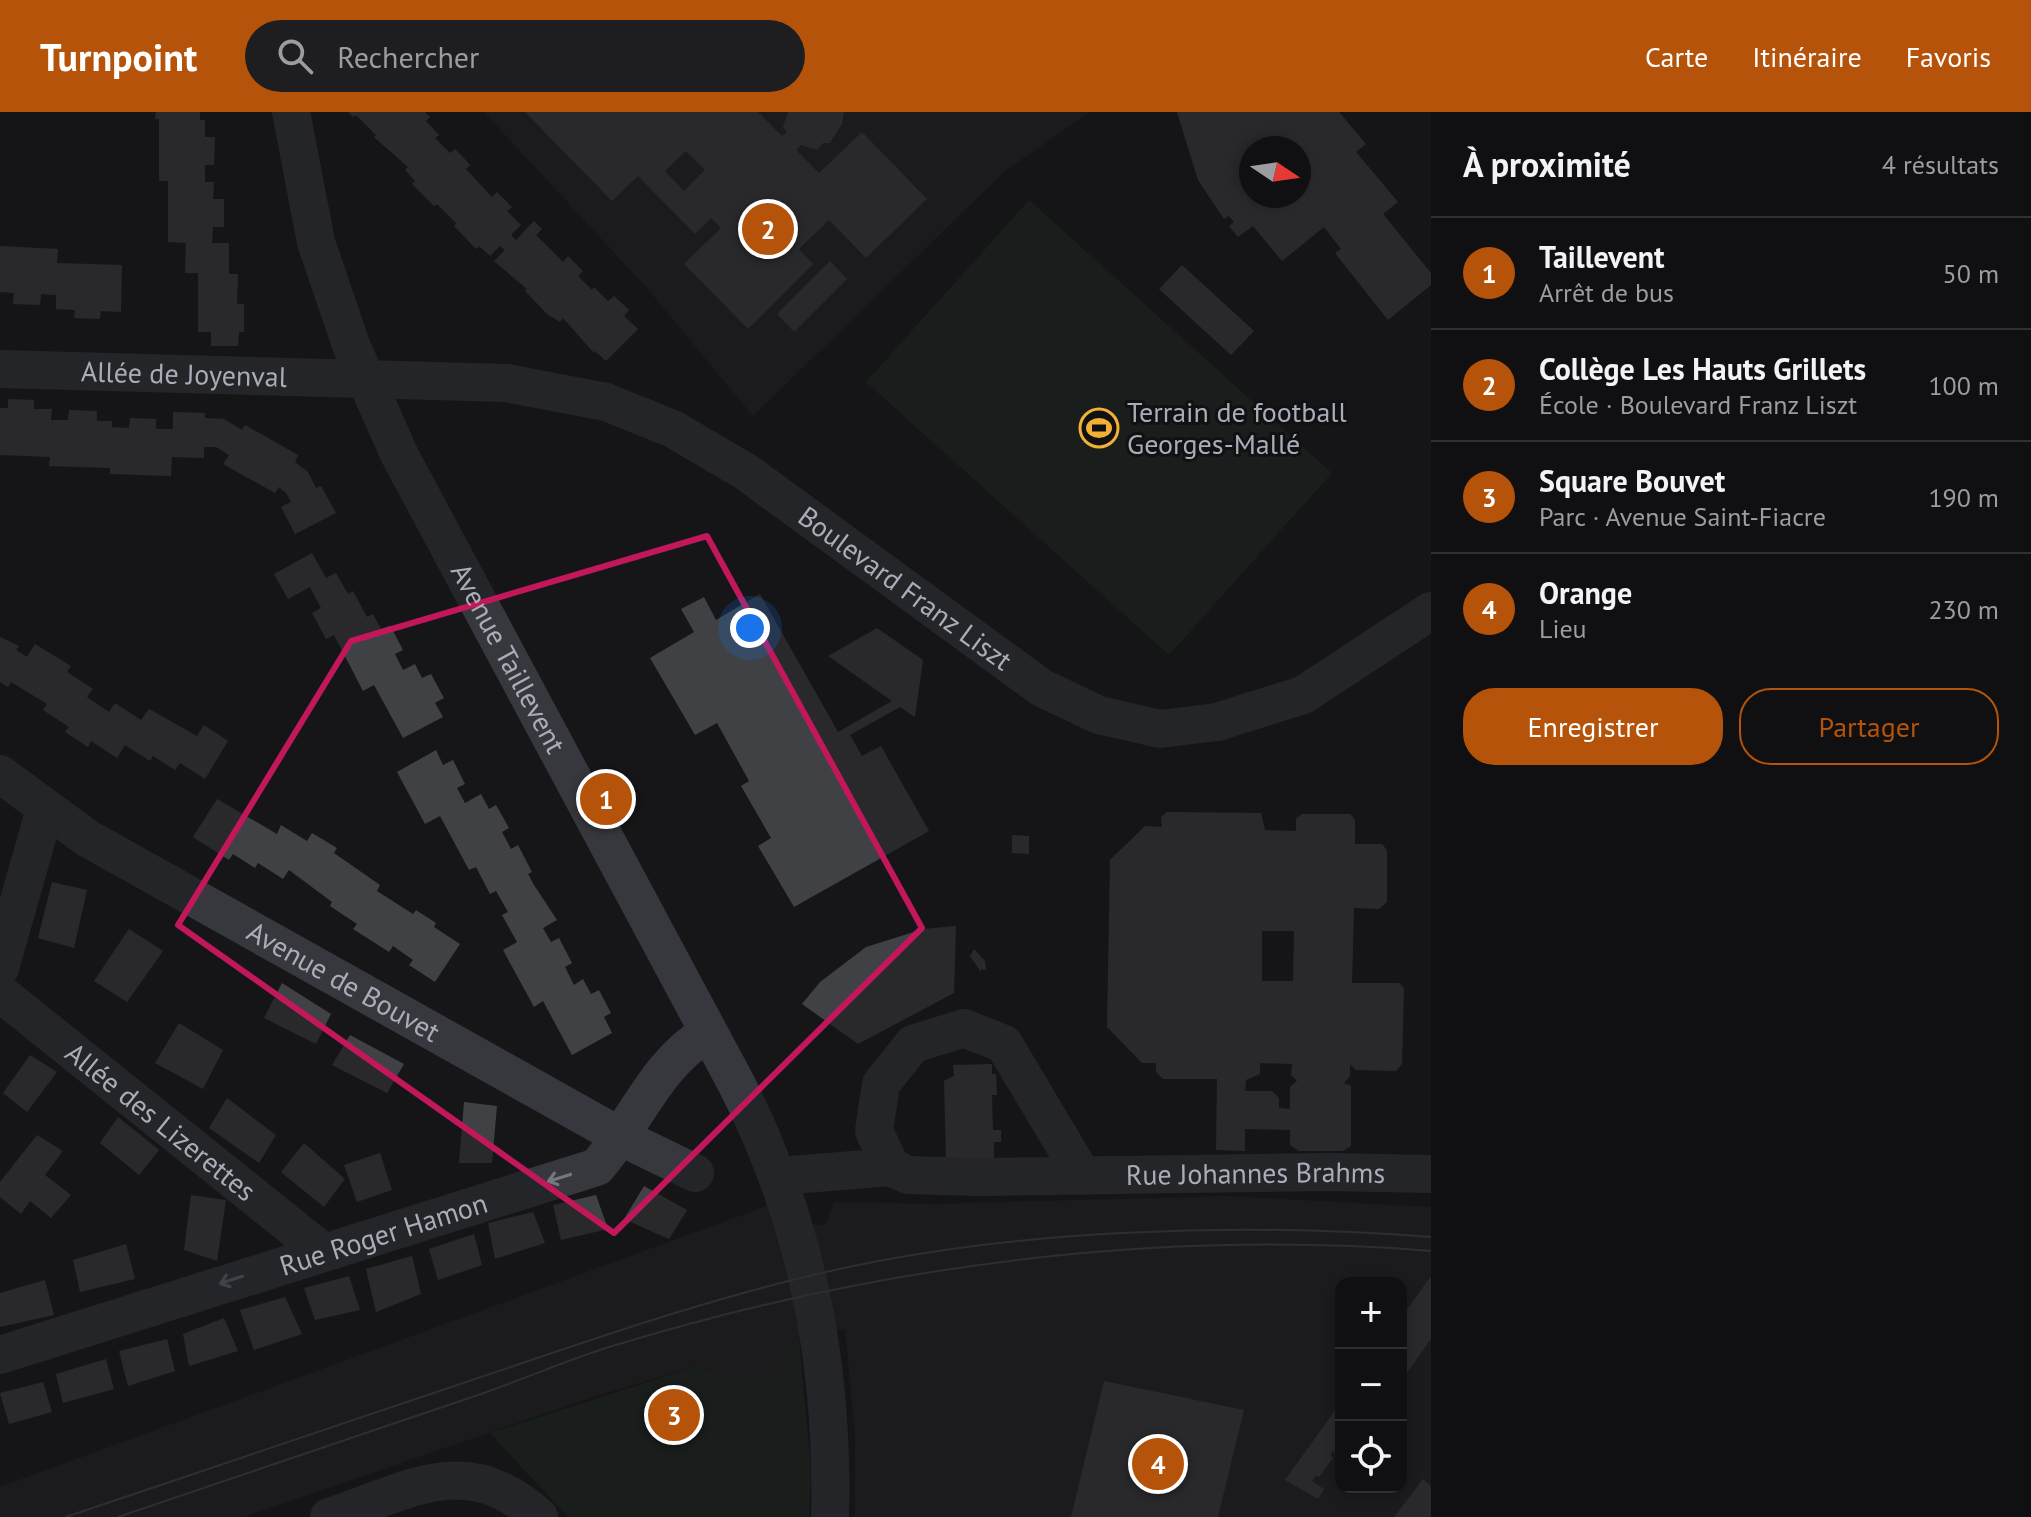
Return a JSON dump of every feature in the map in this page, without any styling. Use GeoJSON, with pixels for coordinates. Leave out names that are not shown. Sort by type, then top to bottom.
{"type":"FeatureCollection","features":[{"type":"Feature","properties":{"kind":"street","name":"Avenue Taillevent"},"geometry":{"type":"LineString","coordinates":[[291,112],[316,242],[343,323],[399,454],[749,1109],[779,1176],[797,1230],[824,1355],[830,1517]]}},
{"type":"Feature","properties":{"kind":"street","name":"Allée de Joyenval"},"geometry":{"type":"LineString","coordinates":[[0,369],[366,377]]}},
{"type":"Feature","properties":{"kind":"street","name":"Boulevard Franz Liszt"},"geometry":{"type":"LineString","coordinates":[[366,377],[506,383],[606,402],[673,429],[746,472],[1042,688],[1099,715],[1160,729],[1217,722],[1303,695],[1431,611]]}},
{"type":"Feature","properties":{"kind":"street","name":"Avenue de Bouvet"},"geometry":{"type":"LineString","coordinates":[[0,774],[87,838],[623,1138],[695,1173]]}},
{"type":"Feature","properties":{"kind":"street"},"geometry":{"type":"LineString","coordinates":[[0,968],[45,809]]}},
{"type":"Feature","properties":{"kind":"street","name":"Allée des Lizerettes"},"geometry":{"type":"LineString","coordinates":[[0,993],[322,1251]]}},
{"type":"Feature","properties":{"kind":"street"},"geometry":{"type":"LineString","coordinates":[[891,1167],[874,1131],[881,1084],[913,1044],[964,1028],[1004,1044],[1082,1175]]}},
{"type":"Feature","properties":{"kind":"street","name":"Rue Roger Hamon"},"geometry":{"type":"LineString","coordinates":[[0,1355],[322,1251],[597,1167],[623,1138],[659,1074],[676,1055],[708,1033]]}},
{"type":"Feature","properties":{"kind":"street","name":"Rue Johannes Brahms"},"geometry":{"type":"LineString","coordinates":[[779,1176],[891,1167],[908,1175],[1431,1174]]}},
{"type":"Feature","properties":{"kind":"street"},"geometry":{"type":"LineString","coordinates":[[329,1517],[439,1481],[466,1479],[501,1488],[539,1517]]}},
{"type":"Feature","properties":{"kind":"highlighted area"},"geometry":{"type":"Polygon","coordinates":[[[707,536],[922,928],[614,1233],[178,925],[351,641],[707,536]]]}},
{"type":"Feature","properties":{"kind":"shaded area"},"geometry":{"type":"Polygon","coordinates":[[[484,112],[1090,112],[1005,171],[753,416],[646,287],[484,112]]]}},
{"type":"Feature","properties":{"kind":"shaded area","name":"Terrain de football Georges-Mallé"},"geometry":{"type":"Polygon","coordinates":[[[1029,200],[1332,473],[1169,655],[866,382],[1029,200]]]}},
{"type":"Feature","properties":{"kind":"shaded area"},"geometry":{"type":"Polygon","coordinates":[[[1224,1196],[1431,1207],[1431,1517],[855,1517],[855,1435],[845,1329],[796,1338],[786,1363],[769,1376],[735,1376],[693,1367],[593,1397],[244,1517],[0,1517],[0,1487],[767,1206],[780,1229],[826,1224],[834,1202],[934,1204],[1224,1196]]]}},
{"type":"Feature","properties":{"kind":"shaded area"},"geometry":{"type":"Polygon","coordinates":[[[795,1339],[799,1339],[811,1470],[809,1517],[568,1517],[490,1433],[694,1367],[735,1376],[769,1376],[786,1363],[795,1339]]]}},
{"type":"Feature","properties":{"kind":"building"},"geometry":{"type":"Polygon","coordinates":[[[156,112],[200,112],[200,120],[205,120],[205,137],[215,137],[214,165],[205,165],[205,182],[214,182],[213,199],[224,199],[224,227],[213,227],[212,243],[229,243],[229,274],[238,274],[237,304],[244,304],[244,332],[239,332],[238,346],[211,346],[211,332],[198,332],[198,273],[185,273],[186,243],[168,242],[168,181],[159,181],[159,119],[155,119],[156,112]]]}},
{"type":"Feature","properties":{"kind":"building"},"geometry":{"type":"Polygon","coordinates":[[[348,112],[425,112],[430,117],[426,121],[439,135],[435,138],[450,153],[455,149],[462,156],[470,165],[466,169],[492,197],[497,192],[512,207],[507,211],[521,225],[511,235],[516,240],[534,221],[542,229],[536,235],[563,262],[568,256],[583,271],[578,276],[592,290],[594,287],[608,301],[614,296],[629,310],[624,316],[638,329],[606,361],[594,353],[563,318],[560,322],[547,314],[525,291],[527,289],[494,261],[505,250],[500,246],[490,256],[479,246],[476,249],[454,226],[456,223],[412,184],[415,181],[405,170],[408,167],[374,137],[376,135],[356,115],[353,117],[348,112]]]}},
{"type":"Feature","properties":{"kind":"building"},"geometry":{"type":"Polygon","coordinates":[[[525,112],[758,112],[782,136],[787,132],[783,127],[788,112],[844,112],[842,124],[830,143],[823,143],[817,150],[801,145],[796,150],[819,173],[862,132],[927,199],[866,258],[829,220],[799,249],[813,264],[748,329],[684,264],[721,228],[711,218],[695,234],[638,176],[612,201],[525,112]],[[686,151],[665,171],[684,191],[705,170],[686,151]]]}},
{"type":"Feature","properties":{"kind":"building"},"geometry":{"type":"Polygon","coordinates":[[[1177,112],[1339,112],[1366,144],[1356,152],[1398,202],[1383,214],[1431,273],[1431,285],[1388,320],[1335,253],[1341,249],[1324,227],[1282,261],[1253,226],[1238,237],[1229,226],[1234,222],[1229,216],[1224,219],[1198,180],[1177,112]]]}},
{"type":"Feature","properties":{"kind":"building"},"geometry":{"type":"Polygon","coordinates":[[[0,246],[58,249],[57,263],[122,265],[121,312],[101,311],[100,319],[74,318],[75,310],[56,309],[56,295],[41,294],[40,305],[13,304],[14,293],[0,292],[0,246]]]}},
{"type":"Feature","properties":{"kind":"building"},"geometry":{"type":"Polygon","coordinates":[[[830,261],[847,279],[794,332],[777,314],[830,261]]]}},
{"type":"Feature","properties":{"kind":"building"},"geometry":{"type":"Polygon","coordinates":[[[1182,265],[1254,331],[1231,355],[1159,289],[1182,265]]]}},
{"type":"Feature","properties":{"kind":"building"},"geometry":{"type":"Polygon","coordinates":[[[8,399],[34,400],[34,409],[52,409],[51,420],[68,420],[69,410],[97,411],[97,421],[112,421],[112,427],[129,428],[130,418],[156,419],[156,429],[173,429],[173,412],[205,413],[205,418],[224,419],[242,430],[245,425],[298,455],[295,462],[308,472],[316,488],[321,486],[336,513],[295,534],[281,507],[291,502],[286,493],[279,487],[275,493],[223,464],[229,455],[216,447],[204,447],[204,458],[172,457],[171,476],[110,474],[110,468],[49,466],[50,457],[0,455],[0,408],[8,408],[8,399]]]}},
{"type":"Feature","properties":{"kind":"building"},"geometry":{"type":"Polygon","coordinates":[[[312,553],[326,578],[336,573],[348,594],[353,591],[367,617],[373,614],[381,629],[390,625],[403,650],[395,654],[403,670],[415,664],[422,678],[431,674],[444,698],[435,703],[443,717],[403,738],[374,685],[363,691],[334,635],[326,639],[312,613],[321,608],[310,587],[288,599],[274,574],[312,553]]]}},
{"type":"Feature","properties":{"kind":"building"},"geometry":{"type":"Polygon","coordinates":[[[760,594],[838,732],[892,701],[828,656],[877,628],[923,660],[915,717],[900,707],[850,735],[862,756],[881,746],[929,831],[794,907],[758,846],[771,838],[741,786],[749,781],[717,723],[695,735],[650,658],[694,632],[681,609],[704,597],[716,620],[760,594]]]}},
{"type":"Feature","properties":{"kind":"building"},"geometry":{"type":"Polygon","coordinates":[[[0,637],[19,646],[16,650],[27,657],[35,644],[71,666],[67,672],[93,689],[87,697],[109,712],[115,703],[141,720],[149,709],[197,736],[204,725],[228,741],[205,779],[180,763],[175,770],[153,756],[150,761],[125,745],[117,758],[91,741],[88,747],[65,732],[69,727],[43,710],[47,704],[11,682],[8,687],[0,682],[0,637]]]}},
{"type":"Feature","properties":{"kind":"building"},"geometry":{"type":"Polygon","coordinates":[[[436,750],[443,765],[453,760],[465,784],[457,788],[465,803],[481,794],[489,809],[496,805],[509,828],[502,832],[511,849],[518,845],[532,872],[528,874],[557,920],[543,928],[551,942],[559,938],[572,963],[565,967],[574,985],[583,979],[591,994],[599,990],[611,1013],[604,1017],[612,1033],[572,1055],[543,1001],[534,1007],[503,950],[517,942],[502,915],[508,912],[496,891],[490,894],[476,867],[469,870],[440,816],[425,824],[397,772],[436,750]]]}},
{"type":"Feature","properties":{"kind":"building"},"geometry":{"type":"Polygon","coordinates":[[[217,799],[277,834],[281,825],[307,841],[312,833],[337,848],[334,853],[380,885],[377,891],[413,914],[416,910],[436,923],[434,927],[460,944],[435,982],[409,965],[413,960],[393,946],[389,952],[353,929],[357,924],[330,906],[332,902],[289,870],[283,879],[258,863],[255,868],[233,854],[229,860],[193,837],[217,799]]]}},
{"type":"Feature","properties":{"kind":"building"},"geometry":{"type":"Polygon","coordinates":[[[1167,812],[1261,813],[1265,830],[1296,831],[1296,819],[1302,814],[1350,814],[1355,820],[1355,844],[1382,844],[1387,850],[1387,902],[1379,909],[1354,908],[1352,983],[1399,983],[1404,988],[1402,1064],[1396,1071],[1356,1070],[1350,1064],[1350,1076],[1344,1083],[1351,1086],[1351,1146],[1343,1151],[1299,1151],[1290,1145],[1290,1130],[1245,1129],[1245,1151],[1216,1150],[1217,1079],[1163,1079],[1156,1072],[1156,1063],[1142,1063],[1107,1027],[1110,860],[1145,826],[1162,827],[1161,817],[1167,812]],[[1262,931],[1262,981],[1293,981],[1294,931],[1262,931]],[[1260,1063],[1260,1074],[1246,1080],[1245,1091],[1272,1091],[1279,1098],[1279,1108],[1290,1109],[1290,1087],[1297,1081],[1291,1075],[1292,1064],[1260,1063]]]}},
{"type":"Feature","properties":{"kind":"building"},"geometry":{"type":"Polygon","coordinates":[[[1012,835],[1029,836],[1029,854],[1012,853],[1012,835]]]}},
{"type":"Feature","properties":{"kind":"building"},"geometry":{"type":"Polygon","coordinates":[[[52,882],[87,890],[74,948],[38,938],[52,882]]]}},
{"type":"Feature","properties":{"kind":"building"},"geometry":{"type":"Polygon","coordinates":[[[956,926],[954,993],[858,1044],[802,1004],[820,982],[866,947],[923,929],[956,926]]]}},
{"type":"Feature","properties":{"kind":"building"},"geometry":{"type":"Polygon","coordinates":[[[129,929],[163,951],[127,1002],[94,981],[129,929]]]}},
{"type":"Feature","properties":{"kind":"building"},"geometry":{"type":"Polygon","coordinates":[[[974,949],[985,961],[986,970],[981,969],[981,972],[970,956],[974,949]]]}},
{"type":"Feature","properties":{"kind":"building"},"geometry":{"type":"Polygon","coordinates":[[[282,983],[331,1014],[316,1044],[264,1018],[282,983]]]}},
{"type":"Feature","properties":{"kind":"building"},"geometry":{"type":"Polygon","coordinates":[[[179,1023],[223,1050],[203,1089],[155,1063],[179,1023]]]}},
{"type":"Feature","properties":{"kind":"building"},"geometry":{"type":"Polygon","coordinates":[[[350,1035],[404,1064],[387,1093],[332,1065],[350,1035]]]}},
{"type":"Feature","properties":{"kind":"building"},"geometry":{"type":"Polygon","coordinates":[[[30,1055],[57,1072],[27,1112],[3,1093],[30,1055]]]}},
{"type":"Feature","properties":{"kind":"building"},"geometry":{"type":"Polygon","coordinates":[[[992,1064],[997,1095],[992,1095],[993,1130],[1001,1130],[1001,1142],[994,1142],[994,1158],[946,1159],[944,1081],[954,1076],[953,1065],[992,1064]]]}},
{"type":"Feature","properties":{"kind":"building"},"geometry":{"type":"Polygon","coordinates":[[[227,1098],[276,1135],[259,1163],[209,1128],[227,1098]]]}},
{"type":"Feature","properties":{"kind":"building"},"geometry":{"type":"Polygon","coordinates":[[[464,1102],[497,1106],[492,1163],[459,1163],[464,1102]]]}},
{"type":"Feature","properties":{"kind":"building"},"geometry":{"type":"Polygon","coordinates":[[[118,1117],[159,1150],[139,1175],[100,1143],[118,1117]]]}},
{"type":"Feature","properties":{"kind":"building"},"geometry":{"type":"Polygon","coordinates":[[[37,1135],[63,1151],[45,1175],[71,1195],[51,1218],[30,1201],[21,1214],[0,1197],[0,1182],[37,1135]]]}},
{"type":"Feature","properties":{"kind":"building"},"geometry":{"type":"Polygon","coordinates":[[[304,1143],[345,1179],[324,1207],[281,1172],[304,1143]]]}},
{"type":"Feature","properties":{"kind":"building"},"geometry":{"type":"Polygon","coordinates":[[[380,1153],[392,1190],[357,1202],[344,1165],[380,1153]]]}},
{"type":"Feature","properties":{"kind":"building"},"geometry":{"type":"Polygon","coordinates":[[[644,1186],[687,1210],[669,1239],[624,1219],[644,1186]]]}},
{"type":"Feature","properties":{"kind":"building"},"geometry":{"type":"Polygon","coordinates":[[[191,1195],[226,1200],[217,1261],[184,1250],[191,1195]]]}},
{"type":"Feature","properties":{"kind":"building"},"geometry":{"type":"Polygon","coordinates":[[[596,1195],[608,1229],[561,1240],[553,1205],[596,1195]]]}},
{"type":"Feature","properties":{"kind":"building"},"geometry":{"type":"Polygon","coordinates":[[[533,1212],[545,1243],[495,1259],[488,1223],[533,1212]]]}},
{"type":"Feature","properties":{"kind":"building"},"geometry":{"type":"Polygon","coordinates":[[[474,1234],[482,1265],[438,1280],[429,1249],[474,1234]]]}},
{"type":"Feature","properties":{"kind":"building"},"geometry":{"type":"Polygon","coordinates":[[[126,1244],[135,1279],[80,1292],[73,1260],[126,1244]]]}},
{"type":"Feature","properties":{"kind":"building"},"geometry":{"type":"Polygon","coordinates":[[[412,1256],[421,1294],[376,1312],[366,1269],[412,1256]]]}},
{"type":"Feature","properties":{"kind":"building"},"geometry":{"type":"Polygon","coordinates":[[[349,1276],[360,1310],[315,1320],[304,1288],[349,1276]]]}},
{"type":"Feature","properties":{"kind":"building"},"geometry":{"type":"Polygon","coordinates":[[[1431,1276],[1431,1339],[1407,1373],[1407,1349],[1407,1310],[1431,1276]]]}},
{"type":"Feature","properties":{"kind":"building"},"geometry":{"type":"Polygon","coordinates":[[[45,1280],[54,1315],[0,1327],[0,1293],[45,1280]]]}},
{"type":"Feature","properties":{"kind":"building"},"geometry":{"type":"Polygon","coordinates":[[[285,1297],[302,1334],[254,1350],[240,1310],[285,1297]]]}},
{"type":"Feature","properties":{"kind":"building"},"geometry":{"type":"Polygon","coordinates":[[[224,1318],[238,1351],[189,1366],[183,1334],[224,1318]]]}},
{"type":"Feature","properties":{"kind":"building"},"geometry":{"type":"Polygon","coordinates":[[[167,1339],[175,1371],[128,1386],[119,1351],[167,1339]]]}},
{"type":"Feature","properties":{"kind":"building"},"geometry":{"type":"Polygon","coordinates":[[[106,1359],[114,1389],[63,1403],[56,1374],[106,1359]]]}},
{"type":"Feature","properties":{"kind":"building"},"geometry":{"type":"Polygon","coordinates":[[[1104,1381],[1244,1410],[1218,1517],[1071,1517],[1104,1381]]]}},
{"type":"Feature","properties":{"kind":"building"},"geometry":{"type":"Polygon","coordinates":[[[43,1382],[52,1412],[9,1424],[0,1393],[43,1382]]]}},
{"type":"Feature","properties":{"kind":"building"},"geometry":{"type":"Polygon","coordinates":[[[1335,1410],[1335,1452],[1333,1451],[1330,1456],[1333,1458],[1319,1477],[1316,1475],[1312,1481],[1324,1489],[1318,1499],[1285,1480],[1335,1410]]]}},
{"type":"Feature","properties":{"kind":"building"},"geometry":{"type":"Polygon","coordinates":[[[1423,1479],[1431,1486],[1431,1517],[1394,1517],[1423,1479]]]}},
{"type":"Feature","properties":{"kind":"tram line"},"geometry":{"type":"LineString","coordinates":[[66,1517],[649,1321],[826,1272],[973,1246],[1127,1233],[1282,1230],[1431,1237]]}},
{"type":"Feature","properties":{"kind":"tram line"},"geometry":{"type":"LineString","coordinates":[[118,1517],[601,1350],[718,1316],[818,1293],[919,1274],[1123,1250],[1226,1245],[1328,1245],[1431,1251]]}},
{"type":"Feature","properties":{"kind":"place","name":"Collège Les Hauts Grillets"},"geometry":{"type":"Point","coordinates":[768,229]}},
{"type":"Feature","properties":{"kind":"place","name":"Terrain de football Georges-Mallé"},"geometry":{"type":"Point","coordinates":[1099,428]}},
{"type":"Feature","properties":{"kind":"place","name":"Taillevent"},"geometry":{"type":"Point","coordinates":[606,799]}},
{"type":"Feature","properties":{"kind":"place","name":"Square Bouvet"},"geometry":{"type":"Point","coordinates":[674,1415]}},
{"type":"Feature","properties":{"kind":"place","name":"Orange"},"geometry":{"type":"Point","coordinates":[1158,1464]}}]}
